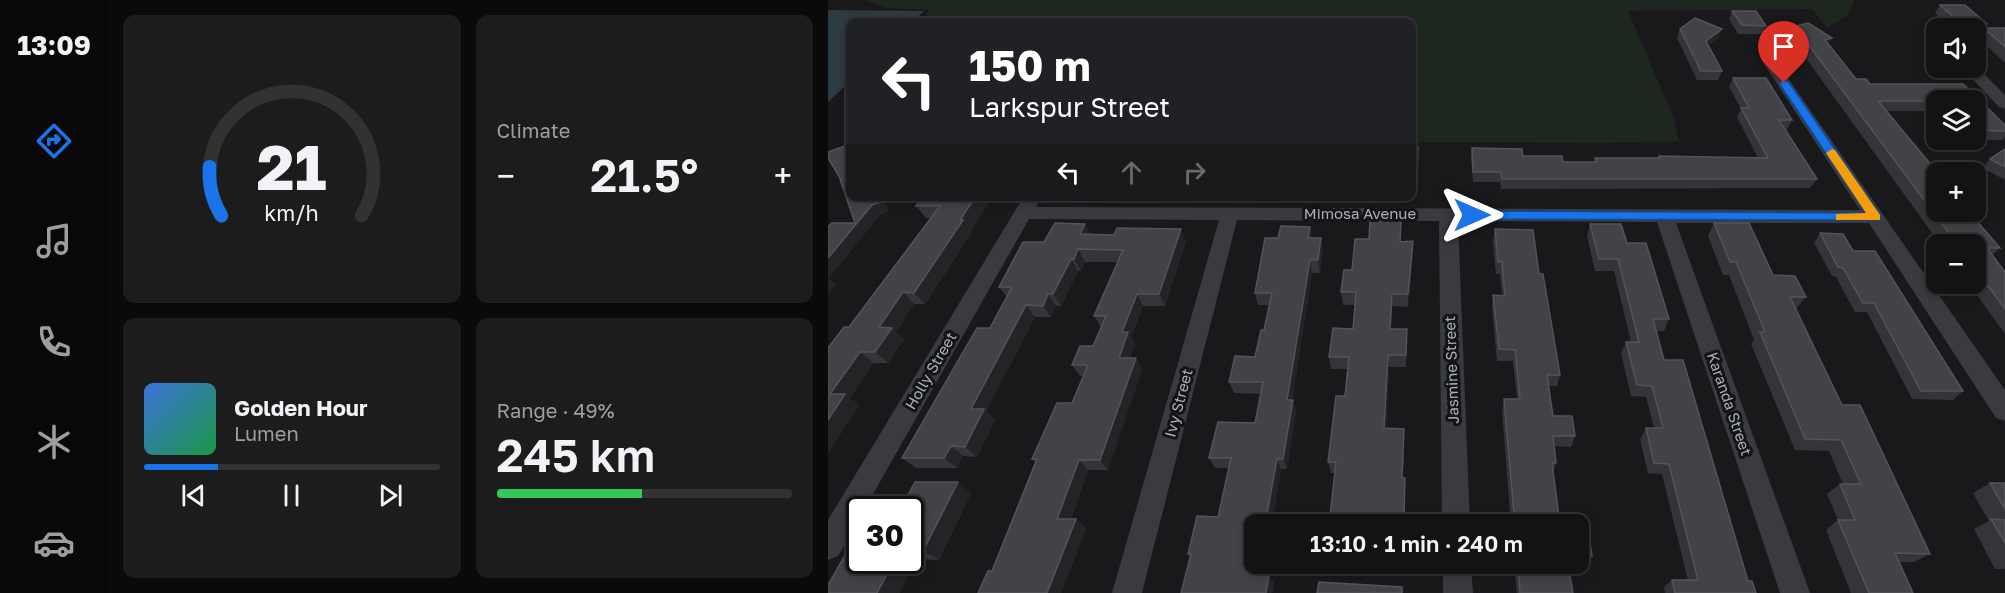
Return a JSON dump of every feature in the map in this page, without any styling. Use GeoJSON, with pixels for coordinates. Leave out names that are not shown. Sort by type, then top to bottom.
{"type":"FeatureCollection","features":[{"type":"Feature","properties":{"kind":"street"},"geometry":{"type":"LineString","coordinates":[[1771,64],[2005,410]]}},
{"type":"Feature","properties":{"kind":"street"},"geometry":{"type":"LineString","coordinates":[[1979,78],[2005,104]]}},
{"type":"Feature","properties":{"kind":"street","name":"Mimosa Avenue"},"geometry":{"type":"LineString","coordinates":[[1029,205],[1230,213],[1875,218]]}},
{"type":"Feature","properties":{"kind":"street","name":"Holly Street"},"geometry":{"type":"LineString","coordinates":[[828,546],[1029,205]]}},
{"type":"Feature","properties":{"kind":"street","name":"Ivy Street"},"geometry":{"type":"LineString","coordinates":[[1127,593],[1230,213]]}},
{"type":"Feature","properties":{"kind":"street","name":"Jasmine Street"},"geometry":{"type":"LineString","coordinates":[[1448,215],[1456,514]]}},
{"type":"Feature","properties":{"kind":"street","name":"Karanda Street"},"geometry":{"type":"LineString","coordinates":[[1664,216],[1795,593]]}},
{"type":"Feature","properties":{"kind":"street"},"geometry":{"type":"LineString","coordinates":[[1457,574],[1458,593]]}},
{"type":"Feature","properties":{"kind":"shaded area"},"geometry":{"type":"Polygon","coordinates":[[[865,0],[1855,0],[1848,15],[1827,28],[1812,9],[1628,11],[1674,119],[1679,141],[1602,143],[1416,142],[1416,18],[922,18],[930,10],[887,8],[865,0]]]}},
{"type":"Feature","properties":{"kind":"shaded area"},"geometry":{"type":"Polygon","coordinates":[[[828,10],[924,11],[916,18],[846,18],[846,85],[828,102],[828,10]]]}},
{"type":"Feature","properties":{"kind":"building"},"geometry":{"type":"Polygon","coordinates":[[[1940,5],[1965,5],[1980,18],[1954,18],[1940,5]]]}},
{"type":"Feature","properties":{"kind":"building"},"geometry":{"type":"Polygon","coordinates":[[[1732,11],[1756,11],[1766,26],[1742,25],[1732,11]]]}},
{"type":"Feature","properties":{"kind":"building"},"geometry":{"type":"Polygon","coordinates":[[[1695,18],[1722,29],[1706,41],[1722,71],[1701,71],[1680,29],[1695,18]]]}},
{"type":"Feature","properties":{"kind":"building"},"geometry":{"type":"Polygon","coordinates":[[[1808,23],[1832,38],[1825,40],[1856,79],[1866,79],[1870,84],[1963,84],[1969,90],[1926,90],[1926,101],[1878,101],[1929,162],[1926,162],[1926,202],[1808,44],[1784,29],[1808,23]]]}},
{"type":"Feature","properties":{"kind":"building"},"geometry":{"type":"Polygon","coordinates":[[[1986,28],[2005,28],[2005,47],[1986,30],[1986,28]]]}},
{"type":"Feature","properties":{"kind":"building"},"geometry":{"type":"Polygon","coordinates":[[[1733,78],[1766,78],[1792,120],[1779,120],[1817,179],[1502,179],[1501,172],[1473,172],[1472,148],[1522,149],[1523,156],[1562,156],[1563,162],[1597,162],[1595,158],[1660,158],[1659,156],[1768,158],[1741,108],[1749,108],[1733,78]]]}},
{"type":"Feature","properties":{"kind":"building"},"geometry":{"type":"Polygon","coordinates":[[[1986,106],[2005,125],[2005,131],[1986,130],[1986,106]]]}},
{"type":"Feature","properties":{"kind":"building"},"geometry":{"type":"Polygon","coordinates":[[[846,145],[846,197],[839,176],[828,158],[828,152],[846,145]]]}},
{"type":"Feature","properties":{"kind":"building"},"geometry":{"type":"Polygon","coordinates":[[[1416,147],[1418,147],[1417,181],[1416,147]]]}},
{"type":"Feature","properties":{"kind":"building"},"geometry":{"type":"Polygon","coordinates":[[[2005,149],[2005,167],[1990,159],[2005,149]]]}},
{"type":"Feature","properties":{"kind":"building"},"geometry":{"type":"Polygon","coordinates":[[[848,201],[881,201],[872,205],[828,258],[828,227],[832,223],[855,223],[848,201]]]}},
{"type":"Feature","properties":{"kind":"building"},"geometry":{"type":"Polygon","coordinates":[[[920,201],[973,201],[960,220],[963,220],[914,293],[903,292],[879,327],[892,328],[875,352],[860,352],[830,394],[845,394],[828,420],[828,348],[844,327],[849,327],[940,206],[916,206],[920,201]]]}},
{"type":"Feature","properties":{"kind":"building"},"geometry":{"type":"Polygon","coordinates":[[[1370,221],[1401,221],[1400,242],[1413,241],[1408,294],[1392,294],[1390,329],[1407,329],[1406,355],[1388,355],[1384,428],[1404,429],[1402,478],[1405,478],[1404,514],[1330,514],[1336,462],[1328,462],[1336,396],[1345,396],[1349,357],[1329,357],[1333,328],[1353,329],[1356,292],[1341,292],[1344,270],[1352,270],[1355,239],[1369,239],[1370,221]]]}},
{"type":"Feature","properties":{"kind":"building"},"geometry":{"type":"Polygon","coordinates":[[[1941,222],[1978,222],[2000,248],[1987,248],[2005,272],[2005,309],[1986,283],[1986,234],[1950,234],[1941,222]]]}},
{"type":"Feature","properties":{"kind":"building"},"geometry":{"type":"Polygon","coordinates":[[[1055,223],[1085,224],[1080,234],[1114,235],[1117,228],[1181,229],[1159,294],[1137,294],[1122,332],[1128,332],[1119,358],[1136,358],[1100,460],[1079,460],[1057,519],[1076,519],[1047,593],[978,593],[988,571],[992,571],[1037,459],[1032,459],[1057,403],[1072,403],[1088,365],[1072,365],[1080,346],[1093,346],[1106,316],[1094,316],[1123,250],[1078,249],[1053,294],[1048,294],[1043,306],[1026,305],[971,409],[984,409],[965,447],[951,446],[944,458],[902,458],[977,328],[990,328],[1012,287],[999,287],[1023,242],[1044,242],[1055,223]]]}},
{"type":"Feature","properties":{"kind":"building"},"geometry":{"type":"Polygon","coordinates":[[[1714,223],[1749,223],[1773,275],[1795,276],[1806,297],[1790,297],[1842,405],[1860,405],[1930,554],[1895,553],[1913,593],[1869,593],[1838,520],[1855,520],[1840,484],[1861,484],[1841,440],[1805,439],[1760,332],[1765,332],[1736,262],[1730,262],[1714,223]]]}},
{"type":"Feature","properties":{"kind":"building"},"geometry":{"type":"Polygon","coordinates":[[[1590,224],[1621,224],[1627,243],[1646,243],[1669,319],[1653,319],[1664,360],[1683,360],[1748,581],[1752,581],[1756,593],[1675,593],[1672,580],[1698,580],[1669,464],[1654,463],[1646,428],[1663,428],[1652,386],[1637,385],[1626,342],[1639,342],[1618,259],[1599,259],[1590,224]]]}},
{"type":"Feature","properties":{"kind":"building"},"geometry":{"type":"Polygon","coordinates":[[[1281,226],[1310,227],[1308,238],[1321,238],[1318,260],[1310,260],[1287,400],[1293,400],[1283,459],[1277,459],[1267,514],[1244,514],[1244,574],[1269,575],[1266,593],[1181,593],[1191,554],[1188,554],[1197,516],[1218,517],[1231,458],[1209,458],[1218,422],[1255,423],[1263,382],[1229,382],[1235,356],[1255,357],[1272,293],[1255,293],[1265,238],[1278,238],[1281,226]]]}},
{"type":"Feature","properties":{"kind":"building"},"geometry":{"type":"Polygon","coordinates":[[[1495,229],[1533,230],[1539,274],[1543,274],[1560,375],[1547,375],[1553,416],[1572,416],[1575,436],[1553,436],[1556,463],[1552,463],[1559,514],[1514,514],[1504,399],[1520,399],[1515,350],[1499,349],[1493,295],[1505,296],[1502,262],[1498,262],[1495,229]]]}},
{"type":"Feature","properties":{"kind":"building"},"geometry":{"type":"Polygon","coordinates":[[[1820,233],[1843,234],[1853,251],[1875,251],[1963,391],[1921,391],[1874,303],[1863,303],[1843,268],[1838,267],[1820,233]]]}},
{"type":"Feature","properties":{"kind":"building"},"geometry":{"type":"Polygon","coordinates":[[[915,482],[958,482],[924,549],[924,496],[908,496],[915,482]]]}},
{"type":"Feature","properties":{"kind":"building"},"geometry":{"type":"Polygon","coordinates":[[[1990,483],[2005,483],[2005,509],[1990,483]]]}},
{"type":"Feature","properties":{"kind":"building"},"geometry":{"type":"Polygon","coordinates":[[[1991,519],[2005,520],[2005,543],[1991,519]]]}},
{"type":"Feature","properties":{"kind":"building"},"geometry":{"type":"Polygon","coordinates":[[[1589,536],[1592,556],[1589,556],[1589,536]]]}},
{"type":"Feature","properties":{"kind":"building"},"geometry":{"type":"Polygon","coordinates":[[[846,554],[846,574],[887,574],[877,593],[828,593],[828,585],[846,554]]]}},
{"type":"Feature","properties":{"kind":"building"},"geometry":{"type":"Polygon","coordinates":[[[1519,574],[1570,574],[1573,593],[1520,593],[1519,574]]]}},
{"type":"Feature","properties":{"kind":"building"},"geometry":{"type":"Polygon","coordinates":[[[1319,582],[1402,587],[1402,593],[1317,593],[1319,582]]]}},
{"type":"Feature","properties":{"kind":"slow traffic"},"geometry":{"type":"LineString","coordinates":[[1832,153],[1875,218],[1841,217]]}},
{"type":"Feature","properties":{"kind":"route"},"geometry":{"type":"LineString","coordinates":[[1472,215],[1875,218],[1784,83]]}}]}
